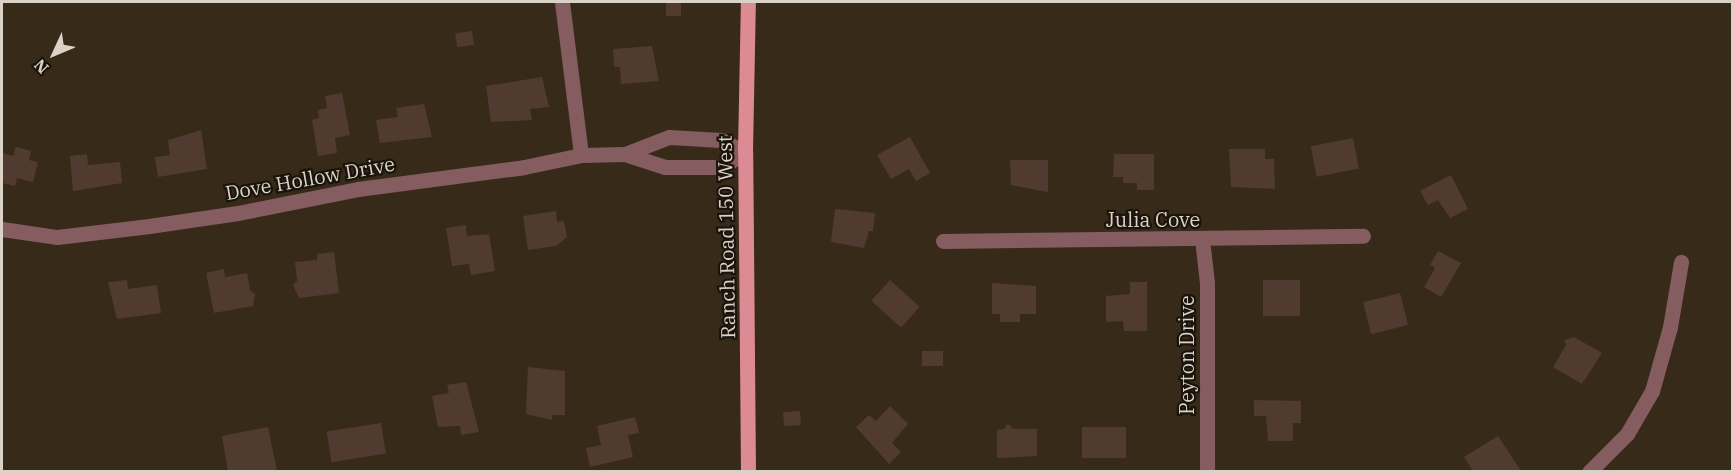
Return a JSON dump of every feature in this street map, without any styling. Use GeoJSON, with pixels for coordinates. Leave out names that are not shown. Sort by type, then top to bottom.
{"type":"FeatureCollection","features":[{"type":"Feature","properties":{"kind":"main road","name":"Ranch Road 150 West"},"geometry":{"type":"LineString","coordinates":[[748,2],[745,152],[748,471]]}},
{"type":"Feature","properties":{"kind":"street"},"geometry":{"type":"LineString","coordinates":[[562,2],[581,155]]}},
{"type":"Feature","properties":{"kind":"street","name":"Dove Hollow Drive"},"geometry":{"type":"LineString","coordinates":[[626,154],[669,137],[721,140],[745,152]]}},
{"type":"Feature","properties":{"kind":"street","name":"Dove Hollow Drive"},"geometry":{"type":"LineString","coordinates":[[2,229],[57,237],[149,226],[238,213],[358,189],[524,167],[581,155],[626,154],[665,167],[722,167],[745,152]]}},
{"type":"Feature","properties":{"kind":"street","name":"Julia Cove"},"geometry":{"type":"LineString","coordinates":[[943,241],[1364,236]]}},
{"type":"Feature","properties":{"kind":"street","name":"Peyton Drive"},"geometry":{"type":"LineString","coordinates":[[1202,239],[1207,283],[1207,471]]}},
{"type":"Feature","properties":{"kind":"street"},"geometry":{"type":"LineString","coordinates":[[1590,471],[1627,434],[1652,391],[1670,327],[1681,262]]}},
{"type":"Feature","properties":{"kind":"building"},"geometry":{"type":"Polygon","coordinates":[[[666,2],[681,2],[681,16],[666,16],[666,2]]]}},
{"type":"Feature","properties":{"kind":"building"},"geometry":{"type":"Polygon","coordinates":[[[472,31],[474,45],[457,47],[455,33],[472,31]]]}},
{"type":"Feature","properties":{"kind":"building"},"geometry":{"type":"Polygon","coordinates":[[[652,46],[659,81],[621,84],[620,67],[614,67],[613,49],[652,46]]]}},
{"type":"Feature","properties":{"kind":"building"},"geometry":{"type":"Polygon","coordinates":[[[542,77],[549,107],[530,109],[532,120],[491,122],[486,86],[542,77]]]}},
{"type":"Feature","properties":{"kind":"building"},"geometry":{"type":"Polygon","coordinates":[[[342,93],[350,135],[335,138],[337,153],[318,156],[312,120],[319,118],[318,110],[327,108],[325,96],[342,93]]]}},
{"type":"Feature","properties":{"kind":"building"},"geometry":{"type":"Polygon","coordinates":[[[424,104],[432,137],[380,143],[376,120],[398,117],[396,108],[424,104]]]}},
{"type":"Feature","properties":{"kind":"building"},"geometry":{"type":"Polygon","coordinates":[[[201,130],[207,169],[158,177],[155,157],[170,155],[168,140],[201,130]]]}},
{"type":"Feature","properties":{"kind":"building"},"geometry":{"type":"Polygon","coordinates":[[[910,137],[930,173],[916,181],[909,169],[891,179],[877,155],[910,137]]]}},
{"type":"Feature","properties":{"kind":"building"},"geometry":{"type":"Polygon","coordinates":[[[1353,138],[1359,168],[1317,177],[1311,146],[1353,138]]]}},
{"type":"Feature","properties":{"kind":"building"},"geometry":{"type":"Polygon","coordinates":[[[16,147],[31,151],[29,160],[38,162],[33,182],[17,178],[15,186],[2,183],[2,153],[13,156],[16,147]]]}},
{"type":"Feature","properties":{"kind":"building"},"geometry":{"type":"Polygon","coordinates":[[[1229,149],[1265,149],[1265,159],[1274,159],[1275,189],[1231,187],[1229,149]]]}},
{"type":"Feature","properties":{"kind":"building"},"geometry":{"type":"Polygon","coordinates":[[[87,154],[88,165],[120,162],[122,183],[73,191],[70,156],[87,154]]]}},
{"type":"Feature","properties":{"kind":"building"},"geometry":{"type":"Polygon","coordinates":[[[1114,154],[1154,154],[1154,190],[1137,190],[1137,183],[1123,183],[1123,177],[1113,177],[1114,154]]]}},
{"type":"Feature","properties":{"kind":"building"},"geometry":{"type":"Polygon","coordinates":[[[1010,160],[1048,160],[1048,192],[1011,185],[1010,160]]]}},
{"type":"Feature","properties":{"kind":"building"},"geometry":{"type":"Polygon","coordinates":[[[1451,175],[1468,209],[1450,218],[1438,200],[1428,205],[1420,191],[1451,175]]]}},
{"type":"Feature","properties":{"kind":"building"},"geometry":{"type":"Polygon","coordinates":[[[835,209],[875,213],[873,231],[869,231],[864,248],[831,242],[835,209]]]}},
{"type":"Feature","properties":{"kind":"building"},"geometry":{"type":"Polygon","coordinates":[[[556,211],[557,222],[564,221],[567,237],[556,246],[528,250],[523,216],[556,211]]]}},
{"type":"Feature","properties":{"kind":"building"},"geometry":{"type":"Polygon","coordinates":[[[466,225],[467,236],[489,234],[495,271],[471,275],[469,264],[452,266],[446,228],[466,225]]]}},
{"type":"Feature","properties":{"kind":"building"},"geometry":{"type":"Polygon","coordinates":[[[1438,251],[1461,263],[1441,297],[1424,287],[1435,268],[1430,265],[1438,251]]]}},
{"type":"Feature","properties":{"kind":"building"},"geometry":{"type":"Polygon","coordinates":[[[334,252],[339,293],[299,298],[293,285],[297,281],[295,262],[317,260],[317,254],[334,252]]]}},
{"type":"Feature","properties":{"kind":"building"},"geometry":{"type":"Polygon","coordinates":[[[224,269],[225,277],[247,273],[250,290],[255,294],[253,306],[214,313],[206,273],[224,269]]]}},
{"type":"Feature","properties":{"kind":"building"},"geometry":{"type":"Polygon","coordinates":[[[127,280],[128,289],[157,285],[161,313],[117,319],[108,282],[127,280]]]}},
{"type":"Feature","properties":{"kind":"building"},"geometry":{"type":"Polygon","coordinates":[[[890,280],[920,307],[901,328],[871,301],[890,280]]]}},
{"type":"Feature","properties":{"kind":"building"},"geometry":{"type":"Polygon","coordinates":[[[1263,280],[1300,280],[1300,316],[1263,316],[1263,280]]]}},
{"type":"Feature","properties":{"kind":"building"},"geometry":{"type":"Polygon","coordinates":[[[1130,282],[1147,282],[1147,331],[1124,331],[1123,321],[1106,322],[1106,296],[1130,294],[1130,282]]]}},
{"type":"Feature","properties":{"kind":"building"},"geometry":{"type":"Polygon","coordinates":[[[992,283],[1036,286],[1036,314],[1020,314],[1020,322],[1000,322],[1000,314],[992,314],[992,283]]]}},
{"type":"Feature","properties":{"kind":"building"},"geometry":{"type":"Polygon","coordinates":[[[1400,293],[1408,325],[1371,334],[1363,302],[1400,293]]]}},
{"type":"Feature","properties":{"kind":"building"},"geometry":{"type":"Polygon","coordinates":[[[1574,337],[1602,353],[1582,384],[1553,367],[1566,345],[1564,340],[1574,337]]]}},
{"type":"Feature","properties":{"kind":"building"},"geometry":{"type":"Polygon","coordinates":[[[922,351],[943,351],[943,366],[922,366],[922,351]]]}},
{"type":"Feature","properties":{"kind":"building"},"geometry":{"type":"Polygon","coordinates":[[[528,367],[565,371],[565,415],[552,415],[552,420],[526,414],[528,367]]]}},
{"type":"Feature","properties":{"kind":"building"},"geometry":{"type":"Polygon","coordinates":[[[466,382],[479,432],[461,435],[460,426],[438,427],[432,396],[449,393],[447,385],[466,382]]]}},
{"type":"Feature","properties":{"kind":"building"},"geometry":{"type":"Polygon","coordinates":[[[1254,400],[1301,401],[1301,423],[1293,423],[1293,441],[1268,441],[1266,416],[1254,416],[1254,400]]]}},
{"type":"Feature","properties":{"kind":"building"},"geometry":{"type":"Polygon","coordinates":[[[890,406],[908,424],[892,443],[901,452],[889,464],[856,427],[869,415],[876,421],[890,406]]]}},
{"type":"Feature","properties":{"kind":"building"},"geometry":{"type":"Polygon","coordinates":[[[800,411],[801,425],[784,426],[783,412],[800,411]]]}},
{"type":"Feature","properties":{"kind":"building"},"geometry":{"type":"Polygon","coordinates":[[[635,417],[639,433],[628,435],[633,457],[590,467],[586,448],[601,445],[597,426],[635,417]]]}},
{"type":"Feature","properties":{"kind":"building"},"geometry":{"type":"Polygon","coordinates":[[[381,423],[386,454],[332,462],[327,432],[381,423]]]}},
{"type":"Feature","properties":{"kind":"building"},"geometry":{"type":"Polygon","coordinates":[[[1008,424],[1013,429],[1037,429],[1037,456],[997,458],[997,430],[1004,429],[1008,424]]]}},
{"type":"Feature","properties":{"kind":"building"},"geometry":{"type":"Polygon","coordinates":[[[268,427],[277,471],[228,471],[222,436],[268,427]]]}},
{"type":"Feature","properties":{"kind":"building"},"geometry":{"type":"Polygon","coordinates":[[[1082,427],[1126,427],[1126,458],[1082,458],[1082,427]]]}},
{"type":"Feature","properties":{"kind":"building"},"geometry":{"type":"Polygon","coordinates":[[[1498,436],[1521,471],[1473,471],[1464,457],[1498,436]]]}}]}
